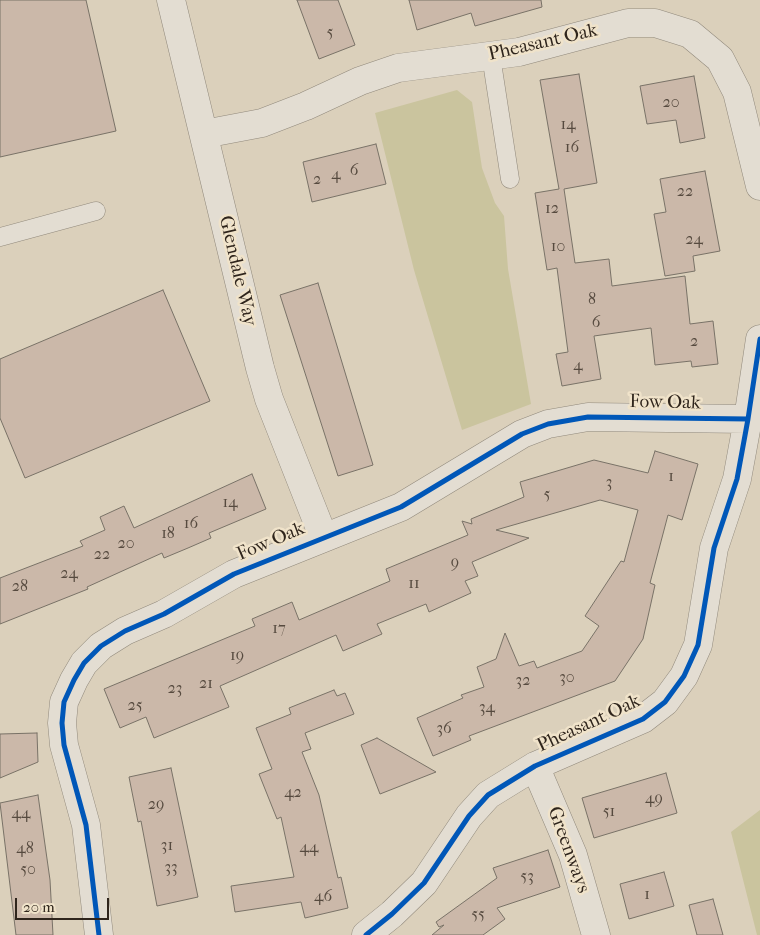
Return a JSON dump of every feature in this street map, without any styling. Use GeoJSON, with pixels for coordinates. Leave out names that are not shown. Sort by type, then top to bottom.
{"type":"FeatureCollection","features":[{"type":"Feature","properties":{"kind":"street","name":"Glendale Way"},"geometry":{"type":"LineString","coordinates":[[171,0],[260,368],[269,399],[323,536]]}},
{"type":"Feature","properties":{"kind":"street","name":"Pheasant Oak"},"geometry":{"type":"LineString","coordinates":[[204,134],[262,124],[360,81],[398,68],[519,52],[628,23],[655,24],[690,34],[720,59],[737,92],[758,171]]}},
{"type":"Feature","properties":{"kind":"street","name":"Pheasant Oak"},"geometry":{"type":"LineString","coordinates":[[366,935],[424,883],[469,816],[488,795],[535,766],[643,719],[665,702],[684,676],[698,645],[714,548],[736,479],[748,419],[760,339]]}},
{"type":"Feature","properties":{"kind":"street","name":"Fow Oak"},"geometry":{"type":"LineString","coordinates":[[99,935],[86,825],[64,745],[64,702],[84,663],[101,646],[125,631],[164,614],[234,574],[323,536],[400,507],[522,434],[548,424],[588,417],[748,419]]}},
{"type":"Feature","properties":{"kind":"street","name":"Greenways"},"geometry":{"type":"LineString","coordinates":[[535,766],[573,855],[596,935]]}},
{"type":"Feature","properties":{"kind":"lane"},"geometry":{"type":"LineString","coordinates":[[491,56],[510,179]]}},
{"type":"Feature","properties":{"kind":"lane"},"geometry":{"type":"LineString","coordinates":[[0,237],[96,211]]}},
{"type":"Feature","properties":{"kind":"shaded area"},"geometry":{"type":"Polygon","coordinates":[[[457,90],[472,102],[482,168],[495,203],[504,216],[508,269],[531,404],[462,430],[414,270],[375,113],[457,90]]]}},
{"type":"Feature","properties":{"kind":"shaded area"},"geometry":{"type":"Polygon","coordinates":[[[760,810],[760,935],[757,935],[731,832],[760,810]]]}},
{"type":"Feature","properties":{"kind":"building"},"geometry":{"type":"Polygon","coordinates":[[[0,0],[86,0],[116,131],[0,157],[0,0]]]}},
{"type":"Feature","properties":{"kind":"building"},"geometry":{"type":"Polygon","coordinates":[[[297,0],[338,0],[355,45],[319,59],[297,0]]]}},
{"type":"Feature","properties":{"kind":"building"},"geometry":{"type":"Polygon","coordinates":[[[409,0],[541,0],[542,7],[475,26],[471,13],[417,30],[409,0]]]}},
{"type":"Feature","properties":{"kind":"building"},"geometry":{"type":"Polygon","coordinates":[[[579,74],[597,183],[564,189],[575,263],[609,259],[612,286],[685,276],[690,324],[713,321],[718,364],[692,367],[691,361],[655,365],[651,328],[594,336],[601,379],[562,386],[556,354],[568,352],[557,268],[547,270],[535,193],[559,189],[540,80],[579,74]]]}},
{"type":"Feature","properties":{"kind":"building"},"geometry":{"type":"Polygon","coordinates":[[[694,76],[705,138],[680,143],[676,120],[647,124],[640,86],[694,76]]]}},
{"type":"Feature","properties":{"kind":"building"},"geometry":{"type":"Polygon","coordinates":[[[376,144],[386,184],[312,202],[303,162],[376,144]]]}},
{"type":"Feature","properties":{"kind":"building"},"geometry":{"type":"Polygon","coordinates":[[[705,171],[720,251],[693,256],[695,271],[665,276],[654,214],[666,212],[660,179],[705,171]]]}},
{"type":"Feature","properties":{"kind":"building"},"geometry":{"type":"Polygon","coordinates":[[[318,283],[373,465],[338,476],[280,295],[318,283]]]}},
{"type":"Feature","properties":{"kind":"building"},"geometry":{"type":"Polygon","coordinates":[[[163,290],[210,401],[25,478],[0,418],[0,359],[163,290]]]}},
{"type":"Feature","properties":{"kind":"building"},"geometry":{"type":"Polygon","coordinates":[[[655,451],[698,464],[682,520],[668,515],[650,583],[655,585],[643,639],[615,681],[469,736],[471,740],[433,756],[417,718],[463,698],[461,695],[484,687],[477,667],[496,659],[505,633],[519,666],[534,661],[537,668],[582,651],[599,626],[585,616],[621,561],[624,562],[638,510],[600,500],[496,530],[529,538],[472,562],[478,576],[465,581],[471,593],[429,612],[426,604],[377,624],[382,634],[343,651],[336,635],[220,686],[229,707],[154,738],[146,717],[120,728],[104,689],[255,626],[252,619],[292,602],[299,620],[390,581],[386,569],[468,535],[462,521],[472,524],[471,519],[524,497],[520,482],[594,460],[648,473],[655,451]]]}},
{"type":"Feature","properties":{"kind":"building"},"geometry":{"type":"Polygon","coordinates":[[[252,474],[266,509],[209,533],[211,538],[188,548],[164,558],[162,553],[87,587],[88,589],[0,624],[0,578],[83,546],[80,541],[105,530],[100,517],[124,506],[134,528],[252,474]]]}},
{"type":"Feature","properties":{"kind":"building"},"geometry":{"type":"Polygon","coordinates":[[[334,690],[337,696],[345,693],[354,714],[305,733],[311,749],[302,752],[319,795],[338,878],[341,877],[348,908],[305,918],[301,902],[235,912],[231,886],[294,877],[281,817],[277,819],[259,774],[272,769],[256,728],[291,714],[289,708],[334,690]]]}},
{"type":"Feature","properties":{"kind":"building"},"geometry":{"type":"Polygon","coordinates":[[[37,733],[38,762],[0,778],[0,734],[37,733]]]}},
{"type":"Feature","properties":{"kind":"building"},"geometry":{"type":"Polygon","coordinates":[[[377,738],[436,772],[380,794],[361,745],[377,738]]]}},
{"type":"Feature","properties":{"kind":"building"},"geometry":{"type":"Polygon","coordinates":[[[171,768],[198,897],[157,906],[141,821],[138,822],[129,777],[171,768]]]}},
{"type":"Feature","properties":{"kind":"building"},"geometry":{"type":"Polygon","coordinates":[[[666,773],[677,813],[594,838],[582,798],[666,773]]]}},
{"type":"Feature","properties":{"kind":"building"},"geometry":{"type":"Polygon","coordinates":[[[38,795],[50,880],[53,935],[16,935],[0,803],[38,795]]]}},
{"type":"Feature","properties":{"kind":"building"},"geometry":{"type":"Polygon","coordinates":[[[548,850],[560,887],[497,908],[505,919],[483,935],[432,935],[444,925],[439,927],[436,922],[497,878],[493,868],[548,850]]]}},
{"type":"Feature","properties":{"kind":"building"},"geometry":{"type":"Polygon","coordinates":[[[664,872],[674,906],[629,919],[620,884],[664,872]]]}},
{"type":"Feature","properties":{"kind":"building"},"geometry":{"type":"Polygon","coordinates":[[[713,899],[723,935],[697,935],[689,905],[713,899]]]}},
{"type":"Feature","properties":{"kind":"cycle path"},"geometry":{"type":"LineString","coordinates":[[366,935],[392,914],[424,883],[469,816],[488,795],[535,766],[643,719],[665,702],[684,676],[698,645],[714,548],[737,479],[760,339]]}},
{"type":"Feature","properties":{"kind":"cycle path"},"geometry":{"type":"LineString","coordinates":[[99,935],[86,825],[64,745],[62,723],[64,702],[74,680],[84,663],[101,646],[125,631],[164,614],[234,574],[401,507],[522,434],[548,424],[588,417],[748,419]]}}]}
